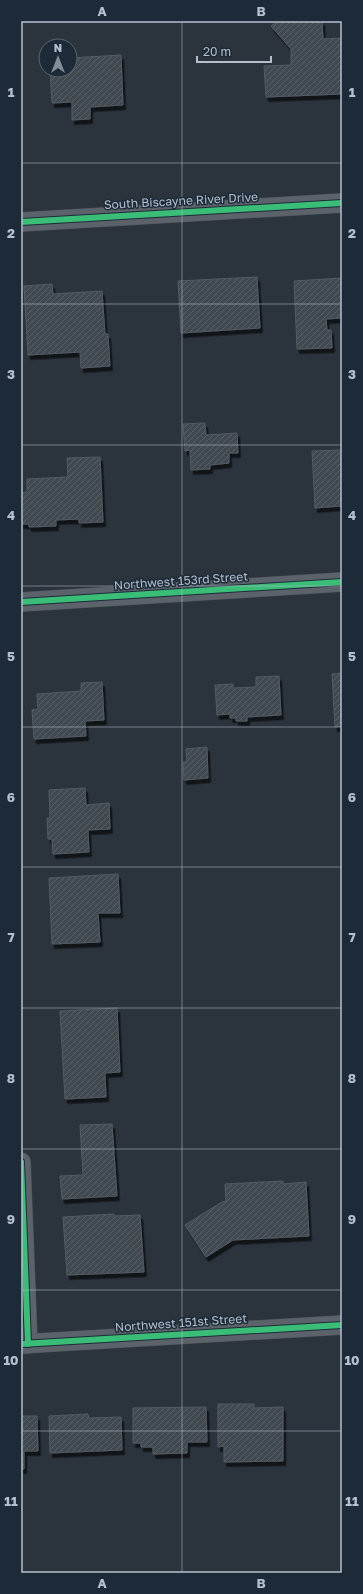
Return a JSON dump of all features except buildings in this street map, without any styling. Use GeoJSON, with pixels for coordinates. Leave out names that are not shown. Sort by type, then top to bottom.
{"type":"FeatureCollection","features":[{"type":"Feature","properties":{"kind":"street","name":"South Biscayne River Drive"},"geometry":{"type":"LineString","coordinates":[[21,222],[342,203]]}},
{"type":"Feature","properties":{"kind":"street","name":"Northwest 153rd Street"},"geometry":{"type":"LineString","coordinates":[[21,602],[342,582]]}},
{"type":"Feature","properties":{"kind":"street"},"geometry":{"type":"LineString","coordinates":[[21,1162],[24,1344]]}},
{"type":"Feature","properties":{"kind":"street","name":"Northwest 151st Street"},"geometry":{"type":"LineString","coordinates":[[24,1344],[342,1325]]}},
{"type":"Feature","properties":{"kind":"cycle path"},"geometry":{"type":"LineString","coordinates":[[21,222],[342,203]]}},
{"type":"Feature","properties":{"kind":"cycle path"},"geometry":{"type":"LineString","coordinates":[[21,602],[342,582]]}},
{"type":"Feature","properties":{"kind":"cycle path"},"geometry":{"type":"LineString","coordinates":[[21,1162],[28,1344]]}},
{"type":"Feature","properties":{"kind":"cycle path"},"geometry":{"type":"LineString","coordinates":[[21,1344],[342,1325]]}}]}
